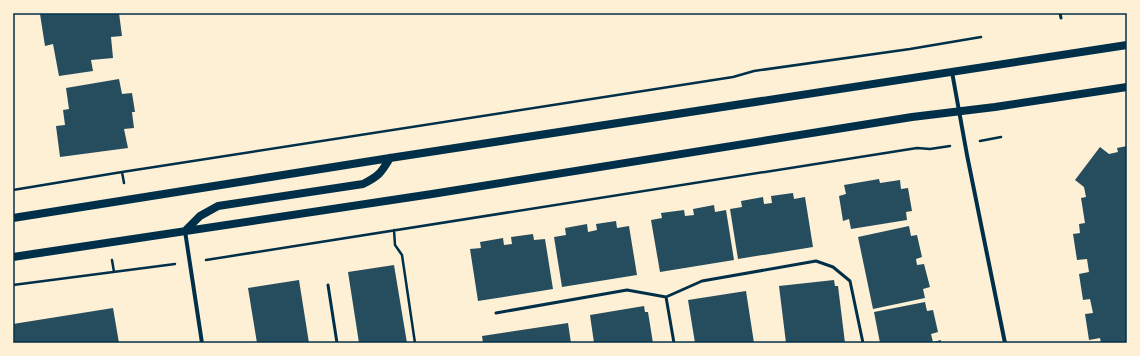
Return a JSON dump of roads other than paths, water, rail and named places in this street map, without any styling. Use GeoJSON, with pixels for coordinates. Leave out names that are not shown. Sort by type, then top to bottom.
{"type":"FeatureCollection","features":[{"type":"Feature","properties":{"kind":"main road"},"geometry":{"type":"LineString","coordinates":[[13,218],[390,158],[1127,45]]}},
{"type":"Feature","properties":{"kind":"main road"},"geometry":{"type":"LineString","coordinates":[[13,257],[432,194],[904,118],[1127,87]]}},
{"type":"Feature","properties":{"kind":"main road"},"geometry":{"type":"LineString","coordinates":[[185,231],[200,216],[218,206],[363,184],[381,173],[390,158]]}},
{"type":"Feature","properties":{"kind":"street"},"geometry":{"type":"LineString","coordinates":[[952,72],[1005,343]]}},
{"type":"Feature","properties":{"kind":"street"},"geometry":{"type":"LineString","coordinates":[[185,231],[202,343]]}},
{"type":"Feature","properties":{"kind":"lane"},"geometry":{"type":"LineString","coordinates":[[1060,13],[1061,18]]}},
{"type":"Feature","properties":{"kind":"lane"},"geometry":{"type":"LineString","coordinates":[[496,313],[627,290],[666,297],[702,280],[816,261],[833,266],[850,281],[863,343]]}},
{"type":"Feature","properties":{"kind":"lane"},"geometry":{"type":"LineString","coordinates":[[328,285],[337,343]]}},
{"type":"Feature","properties":{"kind":"lane"},"geometry":{"type":"LineString","coordinates":[[666,297],[674,343]]}}]}
